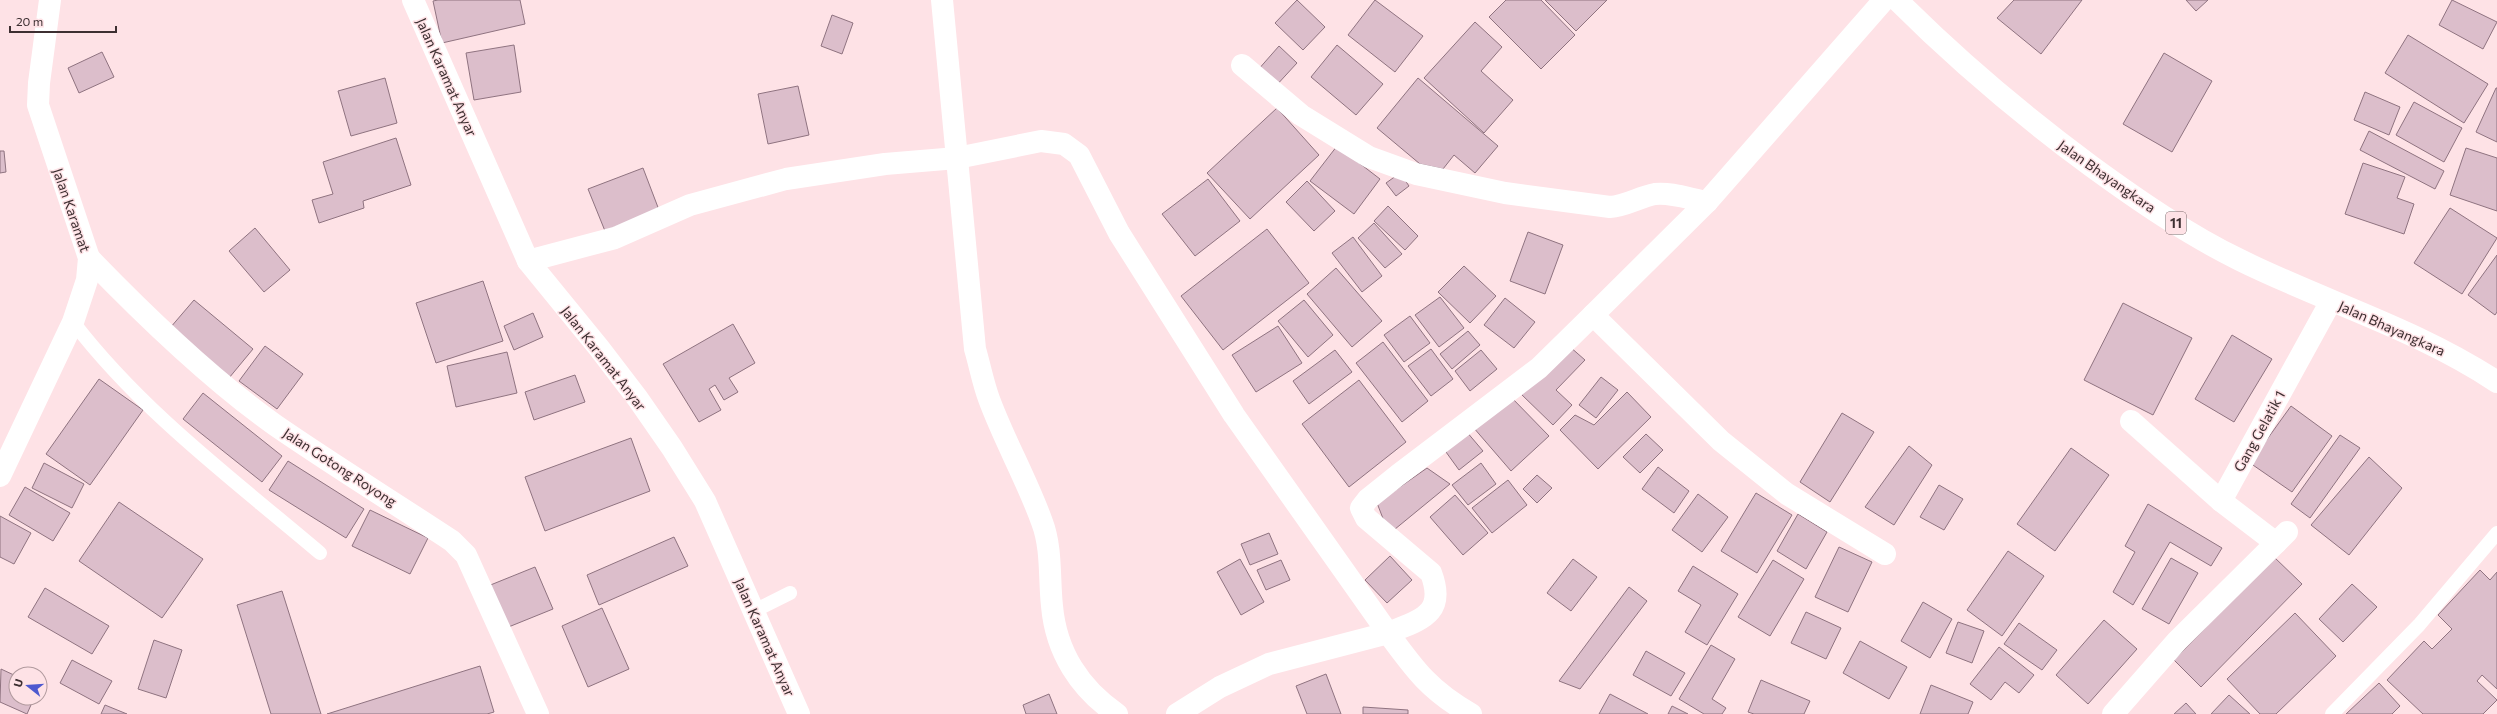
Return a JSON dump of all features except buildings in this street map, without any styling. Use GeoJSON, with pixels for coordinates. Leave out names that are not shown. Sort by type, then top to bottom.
{"type":"FeatureCollection","features":[{"type":"Feature","properties":{"kind":"main road","name":"Jalan Karamat"},"geometry":{"type":"LineString","coordinates":[[0,476],[73,322],[88,280],[89,258],[38,106],[38,83],[50,0]]}},
{"type":"Feature","properties":{"kind":"main road","name":"Jalan Karamat Anyar"},"geometry":{"type":"LineString","coordinates":[[413,0],[528,261],[599,348],[672,448],[705,501],[799,714]]}},
{"type":"Feature","properties":{"kind":"main road"},"geometry":{"type":"LineString","coordinates":[[942,0],[975,349],[989,399],[1019,463],[1043,524],[1056,633],[1065,656],[1080,681],[1117,714]]}},
{"type":"Feature","properties":{"kind":"main road"},"geometry":{"type":"LineString","coordinates":[[1177,714],[1220,687],[1269,664],[1388,633],[1425,618],[1434,606],[1436,585],[1431,573],[1366,518],[1361,508],[1368,499],[1398,475],[1539,368],[1707,202],[1884,0]]}},
{"type":"Feature","properties":{"kind":"main road","name":"Jalan Bhayangkara"},"geometry":{"type":"LineString","coordinates":[[1897,0],[1938,42],[2040,128],[2146,206],[2240,260],[2331,301],[2392,325],[2469,363],[2497,382]]}},
{"type":"Feature","properties":{"kind":"main road"},"geometry":{"type":"LineString","coordinates":[[1242,65],[1301,115],[1369,156],[1416,174],[1505,193],[1610,207],[1622,206],[1654,194],[1669,194],[1707,202]]}},
{"type":"Feature","properties":{"kind":"main road"},"geometry":{"type":"LineString","coordinates":[[528,261],[615,238],[690,204],[786,179],[885,164],[957,158],[1041,141],[1064,144],[1079,155],[1119,233],[1234,415],[1388,633],[1416,672],[1444,698],[1471,714]]}},
{"type":"Feature","properties":{"kind":"main road","name":"Jalan Gotong Royong"},"geometry":{"type":"LineString","coordinates":[[89,258],[136,306],[205,368],[274,424],[452,541],[466,556],[538,714]]}},
{"type":"Feature","properties":{"kind":"main road","name":"Gang Gelatik 1"},"geometry":{"type":"LineString","coordinates":[[2221,501],[2331,301]]}},
{"type":"Feature","properties":{"kind":"main road"},"geometry":{"type":"LineString","coordinates":[[1593,315],[1721,441],[1787,494],[1885,554]]}},
{"type":"Feature","properties":{"kind":"main road"},"geometry":{"type":"LineString","coordinates":[[2113,714],[2177,641],[2282,537],[2221,501],[2131,421]]}},
{"type":"Feature","properties":{"kind":"lane"},"geometry":{"type":"LineString","coordinates":[[73,322],[123,380],[169,426],[320,553]]}},
{"type":"Feature","properties":{"kind":"lane"},"geometry":{"type":"LineString","coordinates":[[2332,714],[2420,625],[2497,533]]}},
{"type":"Feature","properties":{"kind":"lane"},"geometry":{"type":"LineString","coordinates":[[754,611],[790,593]]}}]}
